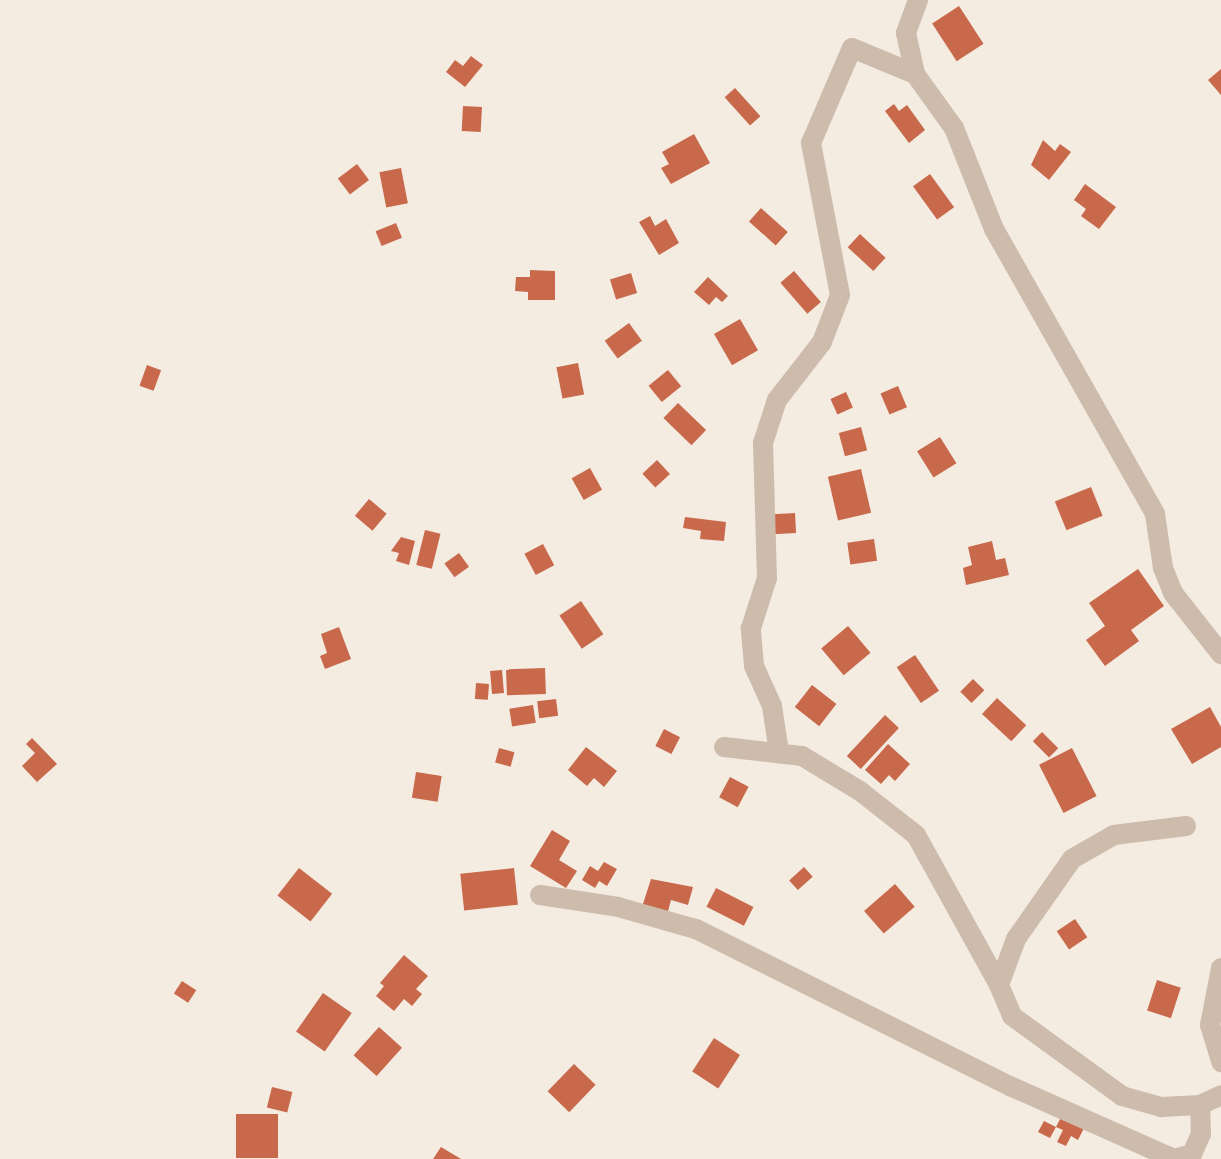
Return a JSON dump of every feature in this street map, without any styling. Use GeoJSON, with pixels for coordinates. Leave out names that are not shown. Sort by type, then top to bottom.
{"type":"FeatureCollection","features":[{"type":"Feature","properties":{"kind":"street"},"geometry":{"type":"LineString","coordinates":[[918,0],[906,33],[915,74],[954,128],[994,229],[1155,514],[1163,568],[1173,593],[1221,654]]}},
{"type":"Feature","properties":{"kind":"street"},"geometry":{"type":"LineString","coordinates":[[779,752],[772,706],[754,666],[751,628],[767,578],[763,443],[777,400],[822,342],[840,295],[811,143],[852,48],[915,74]]}},
{"type":"Feature","properties":{"kind":"street"},"geometry":{"type":"LineString","coordinates":[[724,747],[779,752],[814,763],[916,835],[999,985],[1012,1016],[1122,1096],[1161,1107],[1200,1105],[1221,1095]]}},
{"type":"Feature","properties":{"kind":"street"},"geometry":{"type":"LineString","coordinates":[[999,985],[1016,939],[1072,859],[1114,835],[1186,826]]}},
{"type":"Feature","properties":{"kind":"street"},"geometry":{"type":"LineString","coordinates":[[540,895],[618,907],[696,929],[1010,1086],[1174,1159],[1192,1154],[1200,1105]]}},
{"type":"Feature","properties":{"kind":"street"},"geometry":{"type":"LineString","coordinates":[[1221,968],[1210,1025],[1221,1062]]}},
{"type":"Feature","properties":{"kind":"building"},"geometry":{"type":"Polygon","coordinates":[[[959,6],[984,44],[957,61],[932,23],[959,6]]]}},
{"type":"Feature","properties":{"kind":"building"},"geometry":{"type":"Polygon","coordinates":[[[471,56],[483,65],[465,87],[446,72],[455,60],[463,66],[471,56]]]}},
{"type":"Feature","properties":{"kind":"building"},"geometry":{"type":"Polygon","coordinates":[[[1221,69],[1221,95],[1208,80],[1221,69]]]}},
{"type":"Feature","properties":{"kind":"building"},"geometry":{"type":"Polygon","coordinates":[[[735,88],[760,116],[750,126],[725,97],[735,88]]]}},
{"type":"Feature","properties":{"kind":"building"},"geometry":{"type":"Polygon","coordinates":[[[894,104],[899,111],[907,105],[925,130],[909,143],[885,111],[894,104]]]}},
{"type":"Feature","properties":{"kind":"building"},"geometry":{"type":"Polygon","coordinates":[[[463,106],[482,107],[481,132],[462,131],[463,106]]]}},
{"type":"Feature","properties":{"kind":"building"},"geometry":{"type":"Polygon","coordinates":[[[694,134],[710,163],[671,184],[661,168],[669,164],[662,152],[694,134]]]}},
{"type":"Feature","properties":{"kind":"building"},"geometry":{"type":"Polygon","coordinates":[[[1043,140],[1055,151],[1060,144],[1071,152],[1049,180],[1031,165],[1043,140]]]}},
{"type":"Feature","properties":{"kind":"building"},"geometry":{"type":"Polygon","coordinates":[[[357,164],[369,180],[350,194],[338,178],[357,164]]]}},
{"type":"Feature","properties":{"kind":"building"},"geometry":{"type":"Polygon","coordinates":[[[401,168],[408,203],[386,208],[379,172],[401,168]]]}},
{"type":"Feature","properties":{"kind":"building"},"geometry":{"type":"Polygon","coordinates":[[[930,174],[954,207],[937,220],[913,186],[930,174]]]}},
{"type":"Feature","properties":{"kind":"building"},"geometry":{"type":"Polygon","coordinates":[[[1085,184],[1116,207],[1099,229],[1081,216],[1086,209],[1074,200],[1085,184]]]}},
{"type":"Feature","properties":{"kind":"building"},"geometry":{"type":"Polygon","coordinates":[[[761,208],[788,232],[776,245],[749,221],[761,208]]]}},
{"type":"Feature","properties":{"kind":"building"},"geometry":{"type":"Polygon","coordinates":[[[650,216],[655,226],[666,219],[679,243],[659,255],[639,222],[650,216]]]}},
{"type":"Feature","properties":{"kind":"building"},"geometry":{"type":"Polygon","coordinates":[[[396,223],[402,238],[382,246],[376,231],[396,223]]]}},
{"type":"Feature","properties":{"kind":"building"},"geometry":{"type":"Polygon","coordinates":[[[860,234],[886,258],[873,271],[848,247],[860,234]]]}},
{"type":"Feature","properties":{"kind":"building"},"geometry":{"type":"Polygon","coordinates":[[[530,270],[555,271],[555,300],[528,300],[528,292],[515,291],[516,277],[530,277],[530,270]]]}},
{"type":"Feature","properties":{"kind":"building"},"geometry":{"type":"Polygon","coordinates":[[[794,271],[821,302],[807,314],[780,283],[794,271]]]}},
{"type":"Feature","properties":{"kind":"building"},"geometry":{"type":"Polygon","coordinates":[[[631,273],[637,293],[616,300],[610,279],[631,273]]]}},
{"type":"Feature","properties":{"kind":"building"},"geometry":{"type":"Polygon","coordinates":[[[708,277],[728,296],[722,302],[716,297],[709,305],[694,292],[708,277]]]}},
{"type":"Feature","properties":{"kind":"building"},"geometry":{"type":"Polygon","coordinates":[[[740,319],[758,350],[732,365],[714,334],[740,319]]]}},
{"type":"Feature","properties":{"kind":"building"},"geometry":{"type":"Polygon","coordinates":[[[629,323],[642,341],[618,358],[605,341],[629,323]]]}},
{"type":"Feature","properties":{"kind":"building"},"geometry":{"type":"Polygon","coordinates":[[[578,363],[584,394],[563,399],[556,367],[578,363]]]}},
{"type":"Feature","properties":{"kind":"building"},"geometry":{"type":"Polygon","coordinates":[[[147,365],[161,370],[154,391],[139,386],[147,365]]]}},
{"type":"Feature","properties":{"kind":"building"},"geometry":{"type":"Polygon","coordinates":[[[668,370],[681,386],[662,402],[649,386],[668,370]]]}},
{"type":"Feature","properties":{"kind":"building"},"geometry":{"type":"Polygon","coordinates":[[[898,386],[907,407],[889,415],[881,393],[898,386]]]}},
{"type":"Feature","properties":{"kind":"building"},"geometry":{"type":"Polygon","coordinates":[[[846,392],[853,408],[837,414],[830,399],[846,392]]]}},
{"type":"Feature","properties":{"kind":"building"},"geometry":{"type":"Polygon","coordinates":[[[678,403],[706,430],[691,445],[663,418],[678,403]]]}},
{"type":"Feature","properties":{"kind":"building"},"geometry":{"type":"Polygon","coordinates":[[[861,427],[867,450],[845,456],[839,433],[861,427]]]}},
{"type":"Feature","properties":{"kind":"building"},"geometry":{"type":"Polygon","coordinates":[[[940,437],[956,463],[934,478],[917,451],[940,437]]]}},
{"type":"Feature","properties":{"kind":"building"},"geometry":{"type":"Polygon","coordinates":[[[657,460],[670,474],[655,488],[642,474],[657,460]]]}},
{"type":"Feature","properties":{"kind":"building"},"geometry":{"type":"Polygon","coordinates":[[[590,468],[602,490],[584,500],[572,478],[590,468]]]}},
{"type":"Feature","properties":{"kind":"building"},"geometry":{"type":"Polygon","coordinates":[[[861,469],[871,513],[838,520],[828,477],[861,469]]]}},
{"type":"Feature","properties":{"kind":"building"},"geometry":{"type":"Polygon","coordinates":[[[1091,487],[1103,516],[1066,530],[1055,502],[1091,487]]]}},
{"type":"Feature","properties":{"kind":"building"},"geometry":{"type":"Polygon","coordinates":[[[369,499],[387,514],[372,531],[355,516],[369,499]]]}},
{"type":"Feature","properties":{"kind":"building"},"geometry":{"type":"Polygon","coordinates":[[[795,513],[796,533],[773,534],[772,514],[795,513]]]}},
{"type":"Feature","properties":{"kind":"building"},"geometry":{"type":"Polygon","coordinates":[[[685,517],[726,522],[724,541],[700,539],[701,531],[683,528],[685,517]]]}},
{"type":"Feature","properties":{"kind":"building"},"geometry":{"type":"Polygon","coordinates":[[[425,530],[441,534],[432,569],[416,565],[425,530]]]}},
{"type":"Feature","properties":{"kind":"building"},"geometry":{"type":"Polygon","coordinates":[[[401,537],[415,541],[409,565],[396,561],[399,553],[391,551],[401,537]]]}},
{"type":"Feature","properties":{"kind":"building"},"geometry":{"type":"Polygon","coordinates":[[[874,539],[877,561],[850,565],[847,543],[874,539]]]}},
{"type":"Feature","properties":{"kind":"building"},"geometry":{"type":"Polygon","coordinates":[[[992,541],[996,560],[1005,558],[1009,575],[966,585],[963,568],[972,565],[968,547],[992,541]]]}},
{"type":"Feature","properties":{"kind":"building"},"geometry":{"type":"Polygon","coordinates":[[[543,544],[554,565],[536,575],[524,554],[543,544]]]}},
{"type":"Feature","properties":{"kind":"building"},"geometry":{"type":"Polygon","coordinates":[[[459,553],[469,567],[454,577],[444,564],[459,553]]]}},
{"type":"Feature","properties":{"kind":"building"},"geometry":{"type":"Polygon","coordinates":[[[1138,569],[1164,606],[1131,630],[1139,641],[1105,666],[1086,640],[1105,626],[1089,603],[1138,569]]]}},
{"type":"Feature","properties":{"kind":"building"},"geometry":{"type":"Polygon","coordinates":[[[581,601],[603,634],[582,649],[559,616],[581,601]]]}},
{"type":"Feature","properties":{"kind":"building"},"geometry":{"type":"Polygon","coordinates":[[[848,626],[870,653],[844,675],[821,648],[848,626]]]}},
{"type":"Feature","properties":{"kind":"building"},"geometry":{"type":"Polygon","coordinates":[[[339,627],[351,659],[325,669],[320,656],[327,653],[321,634],[339,627]]]}},
{"type":"Feature","properties":{"kind":"building"},"geometry":{"type":"Polygon","coordinates":[[[915,655],[939,691],[921,703],[897,667],[915,655]]]}},
{"type":"Feature","properties":{"kind":"building"},"geometry":{"type":"Polygon","coordinates":[[[545,668],[546,694],[507,695],[506,669],[545,668]]]}},
{"type":"Feature","properties":{"kind":"building"},"geometry":{"type":"Polygon","coordinates":[[[502,670],[504,693],[492,694],[490,671],[502,670]]]}},
{"type":"Feature","properties":{"kind":"building"},"geometry":{"type":"Polygon","coordinates":[[[973,679],[984,690],[972,703],[960,692],[973,679]]]}},
{"type":"Feature","properties":{"kind":"building"},"geometry":{"type":"Polygon","coordinates":[[[476,683],[489,684],[488,700],[475,699],[476,683]]]}},
{"type":"Feature","properties":{"kind":"building"},"geometry":{"type":"Polygon","coordinates":[[[812,685],[836,704],[819,726],[795,707],[812,685]]]}},
{"type":"Feature","properties":{"kind":"building"},"geometry":{"type":"Polygon","coordinates":[[[997,698],[1026,725],[1011,741],[982,714],[997,698]]]}},
{"type":"Feature","properties":{"kind":"building"},"geometry":{"type":"Polygon","coordinates":[[[556,699],[558,716],[539,718],[537,701],[556,699]]]}},
{"type":"Feature","properties":{"kind":"building"},"geometry":{"type":"Polygon","coordinates":[[[533,705],[536,723],[512,727],[509,709],[533,705]]]}},
{"type":"Feature","properties":{"kind":"building"},"geometry":{"type":"Polygon","coordinates":[[[1210,707],[1221,727],[1221,747],[1192,764],[1171,729],[1210,707]]]}},
{"type":"Feature","properties":{"kind":"building"},"geometry":{"type":"Polygon","coordinates":[[[885,715],[899,728],[861,769],[847,756],[885,715]]]}},
{"type":"Feature","properties":{"kind":"building"},"geometry":{"type":"Polygon","coordinates":[[[664,729],[680,737],[671,754],[655,746],[664,729]]]}},
{"type":"Feature","properties":{"kind":"building"},"geometry":{"type":"Polygon","coordinates":[[[1042,732],[1058,748],[1049,757],[1033,741],[1042,732]]]}},
{"type":"Feature","properties":{"kind":"building"},"geometry":{"type":"Polygon","coordinates":[[[32,738],[57,764],[37,782],[22,766],[35,753],[26,744],[32,738]]]}},
{"type":"Feature","properties":{"kind":"building"},"geometry":{"type":"Polygon","coordinates":[[[888,744],[910,764],[895,781],[889,775],[881,784],[865,770],[888,744]]]}},
{"type":"Feature","properties":{"kind":"building"},"geometry":{"type":"Polygon","coordinates":[[[586,747],[617,771],[604,787],[594,778],[587,786],[568,770],[586,747]]]}},
{"type":"Feature","properties":{"kind":"building"},"geometry":{"type":"Polygon","coordinates":[[[499,748],[514,752],[511,767],[495,762],[499,748]]]}},
{"type":"Feature","properties":{"kind":"building"},"geometry":{"type":"Polygon","coordinates":[[[1072,748],[1097,796],[1064,813],[1039,765],[1072,748]]]}},
{"type":"Feature","properties":{"kind":"building"},"geometry":{"type":"Polygon","coordinates":[[[416,772],[442,776],[438,802],[412,798],[416,772]]]}},
{"type":"Feature","properties":{"kind":"building"},"geometry":{"type":"Polygon","coordinates":[[[730,777],[749,787],[738,807],[719,797],[730,777]]]}},
{"type":"Feature","properties":{"kind":"building"},"geometry":{"type":"Polygon","coordinates":[[[552,830],[570,841],[559,860],[577,871],[566,888],[530,866],[552,830]]]}},
{"type":"Feature","properties":{"kind":"building"},"geometry":{"type":"Polygon","coordinates":[[[604,862],[617,869],[607,886],[599,881],[595,888],[582,880],[590,866],[598,871],[604,862]]]}},
{"type":"Feature","properties":{"kind":"building"},"geometry":{"type":"Polygon","coordinates":[[[804,867],[813,877],[798,890],[789,880],[804,867]]]}},
{"type":"Feature","properties":{"kind":"building"},"geometry":{"type":"Polygon","coordinates":[[[299,868],[332,894],[311,921],[277,896],[299,868]]]}},
{"type":"Feature","properties":{"kind":"building"},"geometry":{"type":"Polygon","coordinates":[[[514,868],[518,905],[464,910],[460,874],[514,868]]]}},
{"type":"Feature","properties":{"kind":"building"},"geometry":{"type":"Polygon","coordinates":[[[651,879],[693,887],[688,905],[671,900],[667,915],[642,907],[651,879]]]}},
{"type":"Feature","properties":{"kind":"building"},"geometry":{"type":"Polygon","coordinates":[[[895,884],[915,907],[884,934],[864,911],[895,884]]]}},
{"type":"Feature","properties":{"kind":"building"},"geometry":{"type":"Polygon","coordinates":[[[716,888],[753,907],[744,926],[706,907],[716,888]]]}},
{"type":"Feature","properties":{"kind":"building"},"geometry":{"type":"Polygon","coordinates":[[[1075,919],[1087,937],[1069,950],[1057,931],[1075,919]]]}},
{"type":"Feature","properties":{"kind":"building"},"geometry":{"type":"Polygon","coordinates":[[[404,955],[428,976],[416,989],[422,994],[412,1006],[404,999],[394,1011],[376,996],[384,986],[380,983],[404,955]]]}},
{"type":"Feature","properties":{"kind":"building"},"geometry":{"type":"Polygon","coordinates":[[[1157,980],[1181,988],[1171,1018],[1147,1010],[1157,980]]]}},
{"type":"Feature","properties":{"kind":"building"},"geometry":{"type":"Polygon","coordinates":[[[182,981],[196,990],[188,1003],[174,994],[182,981]]]}},
{"type":"Feature","properties":{"kind":"building"},"geometry":{"type":"Polygon","coordinates":[[[323,993],[352,1013],[325,1052],[296,1032],[323,993]]]}},
{"type":"Feature","properties":{"kind":"building"},"geometry":{"type":"Polygon","coordinates":[[[379,1027],[402,1048],[377,1076],[354,1055],[379,1027]]]}},
{"type":"Feature","properties":{"kind":"building"},"geometry":{"type":"Polygon","coordinates":[[[714,1038],[740,1055],[718,1088],[692,1072],[714,1038]]]}},
{"type":"Feature","properties":{"kind":"building"},"geometry":{"type":"Polygon","coordinates":[[[574,1064],[596,1085],[569,1112],[548,1091],[574,1064]]]}},
{"type":"Feature","properties":{"kind":"building"},"geometry":{"type":"Polygon","coordinates":[[[272,1087],[292,1092],[287,1112],[267,1107],[272,1087]]]}},
{"type":"Feature","properties":{"kind":"building"},"geometry":{"type":"Polygon","coordinates":[[[236,1114],[278,1114],[278,1158],[236,1158],[236,1114]]]}},
{"type":"Feature","properties":{"kind":"building"},"geometry":{"type":"Polygon","coordinates":[[[1062,1115],[1085,1126],[1078,1140],[1071,1136],[1066,1146],[1057,1142],[1063,1130],[1056,1127],[1062,1115]]]}},
{"type":"Feature","properties":{"kind":"building"},"geometry":{"type":"Polygon","coordinates":[[[1044,1121],[1056,1127],[1050,1138],[1038,1132],[1044,1121]]]}},
{"type":"Feature","properties":{"kind":"building"},"geometry":{"type":"Polygon","coordinates":[[[441,1147],[461,1159],[433,1159],[441,1147]]]}}]}
